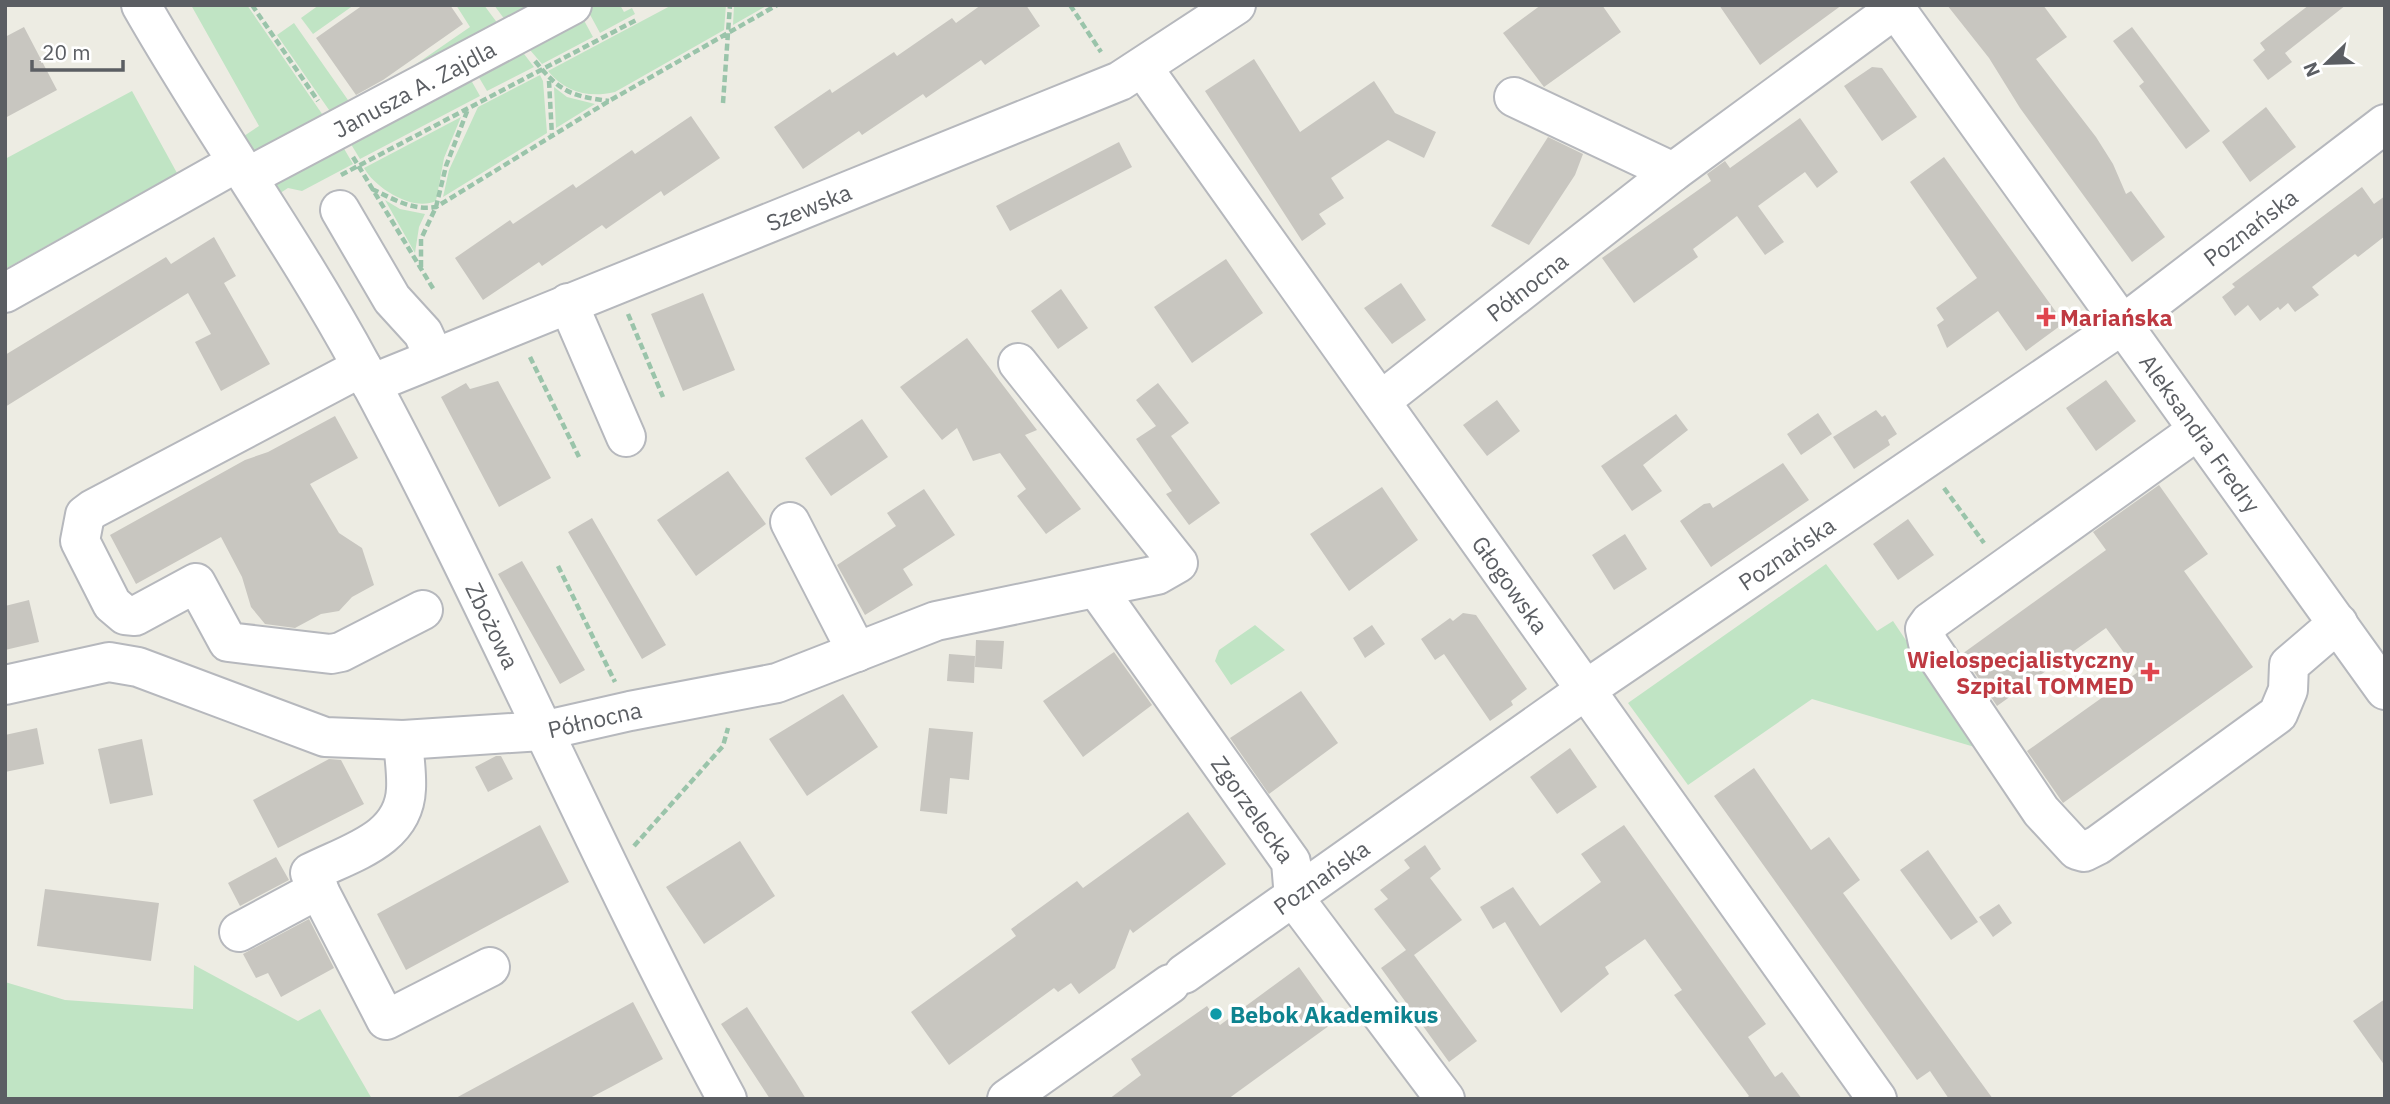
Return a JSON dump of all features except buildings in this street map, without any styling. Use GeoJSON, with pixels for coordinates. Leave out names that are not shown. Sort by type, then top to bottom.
{"type":"FeatureCollection","features":[{"type":"Feature","properties":{"kind":"street","name":"Zbożowa"},"geometry":{"type":"LineString","coordinates":[[141,5],[246,168],[367,376],[515,670],[663,981],[727,1099]]}},
{"type":"Feature","properties":{"kind":"street","name":"Janusza A. Zajdla"},"geometry":{"type":"LineString","coordinates":[[246,168],[572,5]]}},
{"type":"Feature","properties":{"kind":"street","name":"Szewska"},"geometry":{"type":"LineString","coordinates":[[125,615],[112,604],[80,541],[85,516],[367,376],[434,357],[1092,93],[1143,68],[1236,5]]}},
{"type":"Feature","properties":{"kind":"street","name":"Północna"},"geometry":{"type":"LineString","coordinates":[[1382,400],[1673,172],[1894,7]]}},
{"type":"Feature","properties":{"kind":"street","name":"Aleksandra Fredry"},"geometry":{"type":"LineString","coordinates":[[1894,7],[2385,690]]}},
{"type":"Feature","properties":{"kind":"street","name":"Głogowska"},"geometry":{"type":"LineString","coordinates":[[1143,68],[1878,1099]]}},
{"type":"Feature","properties":{"kind":"street"},"geometry":{"type":"LineString","coordinates":[[1514,97],[1673,172]]}},
{"type":"Feature","properties":{"kind":"street","name":"Poznańska"},"geometry":{"type":"LineString","coordinates":[[1007,1099],[1585,691],[2122,324],[2385,124]]}},
{"type":"Feature","properties":{"kind":"street"},"geometry":{"type":"LineString","coordinates":[[5,293],[246,168]]}},
{"type":"Feature","properties":{"kind":"street"},"geometry":{"type":"LineString","coordinates":[[337,194],[392,299],[423,332],[434,357]]}},
{"type":"Feature","properties":{"kind":"street"},"geometry":{"type":"LineString","coordinates":[[568,303],[626,437]]}},
{"type":"Feature","properties":{"kind":"street","name":"Północna"},"geometry":{"type":"LineString","coordinates":[[5,685],[109,662],[138,667],[325,737],[403,740],[542,731],[630,710],[777,682],[936,621],[1157,575],[1178,562],[1018,363]]}},
{"type":"Feature","properties":{"kind":"street"},"geometry":{"type":"LineString","coordinates":[[2198,430],[1930,622],[1924,635],[2042,811],[2069,844],[2084,852],[2098,845],[2278,714],[2288,690],[2288,665],[2338,623]]}},
{"type":"Feature","properties":{"kind":"street"},"geometry":{"type":"LineString","coordinates":[[790,522],[857,652]]}},
{"type":"Feature","properties":{"kind":"street"},"geometry":{"type":"LineString","coordinates":[[138,667],[125,615],[135,616],[196,583],[229,642],[331,654],[341,652],[423,610]]}},
{"type":"Feature","properties":{"kind":"street","name":"Zgorzelecka"},"geometry":{"type":"LineString","coordinates":[[1097,589],[1291,862],[1294,898]]}},
{"type":"Feature","properties":{"kind":"street"},"geometry":{"type":"LineString","coordinates":[[403,740],[406,791],[400,819],[388,833],[310,873],[386,1020],[490,967]]}},
{"type":"Feature","properties":{"kind":"street"},"geometry":{"type":"LineString","coordinates":[[239,932],[319,889]]}},
{"type":"Feature","properties":{"kind":"street"},"geometry":{"type":"LineString","coordinates":[[1294,898],[1445,1099]]}},
{"type":"Feature","properties":{"kind":"path"},"geometry":{"type":"LineString","coordinates":[[252,5],[325,111]]}},
{"type":"Feature","properties":{"kind":"path"},"geometry":{"type":"LineString","coordinates":[[723,103],[730,5]]}},
{"type":"Feature","properties":{"kind":"path"},"geometry":{"type":"LineString","coordinates":[[372,189],[400,203],[425,209],[436,207],[609,101],[777,5]]}},
{"type":"Feature","properties":{"kind":"path"},"geometry":{"type":"LineString","coordinates":[[337,194],[358,166],[638,19]]}},
{"type":"Feature","properties":{"kind":"path"},"geometry":{"type":"LineString","coordinates":[[527,53],[548,80],[573,95],[609,101]]}},
{"type":"Feature","properties":{"kind":"path"},"geometry":{"type":"LineString","coordinates":[[548,80],[552,136]]}},
{"type":"Feature","properties":{"kind":"path"},"geometry":{"type":"LineString","coordinates":[[421,270],[421,239],[436,207],[446,166],[468,108]]}},
{"type":"Feature","properties":{"kind":"path"},"geometry":{"type":"LineString","coordinates":[[348,147],[435,292]]}},
{"type":"Feature","properties":{"kind":"path"},"geometry":{"type":"LineString","coordinates":[[616,284],[663,397]]}},
{"type":"Feature","properties":{"kind":"path"},"geometry":{"type":"LineString","coordinates":[[514,325],[579,457]]}},
{"type":"Feature","properties":{"kind":"path"},"geometry":{"type":"LineString","coordinates":[[1924,461],[2003,569]]}},
{"type":"Feature","properties":{"kind":"path"},"geometry":{"type":"LineString","coordinates":[[558,566],[630,710]]}},
{"type":"Feature","properties":{"kind":"path"},"geometry":{"type":"LineString","coordinates":[[611,872],[723,746],[738,690]]}},
{"type":"Feature","properties":{"kind":"green space"},"geometry":{"type":"Polygon","coordinates":[[[191,5],[247,5],[329,124],[252,166],[232,144],[259,126],[191,5]]]}},
{"type":"Feature","properties":{"kind":"green space"},"geometry":{"type":"Polygon","coordinates":[[[319,5],[354,5],[313,34],[301,18],[319,5]]]}},
{"type":"Feature","properties":{"kind":"green space"},"geometry":{"type":"Polygon","coordinates":[[[456,5],[484,5],[504,32],[367,98],[470,27],[456,5]]]}},
{"type":"Feature","properties":{"kind":"green space"},"geometry":{"type":"Polygon","coordinates":[[[494,5],[555,5],[511,28],[494,5]]]}},
{"type":"Feature","properties":{"kind":"green space"},"geometry":{"type":"Polygon","coordinates":[[[595,5],[620,5],[624,12],[632,8],[635,14],[600,33],[587,9],[595,5]]]}},
{"type":"Feature","properties":{"kind":"green space"},"geometry":{"type":"Polygon","coordinates":[[[672,5],[726,5],[724,30],[615,92],[579,92],[562,84],[548,71],[672,5]]]}},
{"type":"Feature","properties":{"kind":"green space"},"geometry":{"type":"Polygon","coordinates":[[[734,5],[768,5],[733,25],[734,5]]]}},
{"type":"Feature","properties":{"kind":"green space"},"geometry":{"type":"Polygon","coordinates":[[[580,13],[593,37],[542,64],[524,43],[580,13]]]}},
{"type":"Feature","properties":{"kind":"green space"},"geometry":{"type":"Polygon","coordinates":[[[294,23],[355,110],[336,120],[277,35],[294,23]]]}},
{"type":"Feature","properties":{"kind":"green space"},"geometry":{"type":"Polygon","coordinates":[[[518,46],[534,67],[487,91],[474,69],[518,46]]]}},
{"type":"Feature","properties":{"kind":"green space"},"geometry":{"type":"Polygon","coordinates":[[[467,73],[480,96],[360,159],[346,136],[467,73]]]}},
{"type":"Feature","properties":{"kind":"green space"},"geometry":{"type":"Polygon","coordinates":[[[540,75],[543,81],[547,133],[443,197],[449,170],[478,107],[540,75]]]}},
{"type":"Feature","properties":{"kind":"green space"},"geometry":{"type":"Polygon","coordinates":[[[554,87],[567,97],[595,104],[556,128],[554,87]]]}},
{"type":"Feature","properties":{"kind":"green space"},"geometry":{"type":"Polygon","coordinates":[[[132,91],[177,173],[5,269],[5,159],[132,91]]]}},
{"type":"Feature","properties":{"kind":"green space"},"geometry":{"type":"Polygon","coordinates":[[[461,117],[444,158],[436,201],[427,204],[406,201],[377,183],[364,168],[461,117]]]}},
{"type":"Feature","properties":{"kind":"green space"},"geometry":{"type":"Polygon","coordinates":[[[339,140],[353,164],[302,191],[288,188],[271,199],[263,186],[339,140]]]}},
{"type":"Feature","properties":{"kind":"green space"},"geometry":{"type":"Polygon","coordinates":[[[385,200],[400,209],[425,214],[419,227],[415,253],[385,200]]]}},
{"type":"Feature","properties":{"kind":"green space"},"geometry":{"type":"Polygon","coordinates":[[[1826,564],[1877,631],[1893,621],[1978,748],[1812,699],[1688,785],[1628,703],[1826,564]]]}},
{"type":"Feature","properties":{"kind":"green space"},"geometry":{"type":"Polygon","coordinates":[[[1255,625],[1285,650],[1231,685],[1215,661],[1219,650],[1255,625]]]}},
{"type":"Feature","properties":{"kind":"green space"},"geometry":{"type":"Polygon","coordinates":[[[194,965],[298,1021],[320,1009],[372,1099],[5,1099],[5,982],[65,1000],[193,1009],[194,965]]]}},
{"type":"Feature","properties":{"kind":"place","name":"Mariańska"},"geometry":{"type":"Point","coordinates":[2046,317]}},
{"type":"Feature","properties":{"kind":"place","name":"Wielospecjalistyczny Szpital TOMMED"},"geometry":{"type":"Point","coordinates":[2150,672]}},
{"type":"Feature","properties":{"kind":"place","name":"Bebok Akademikus"},"geometry":{"type":"Point","coordinates":[1216,1014]}}]}
